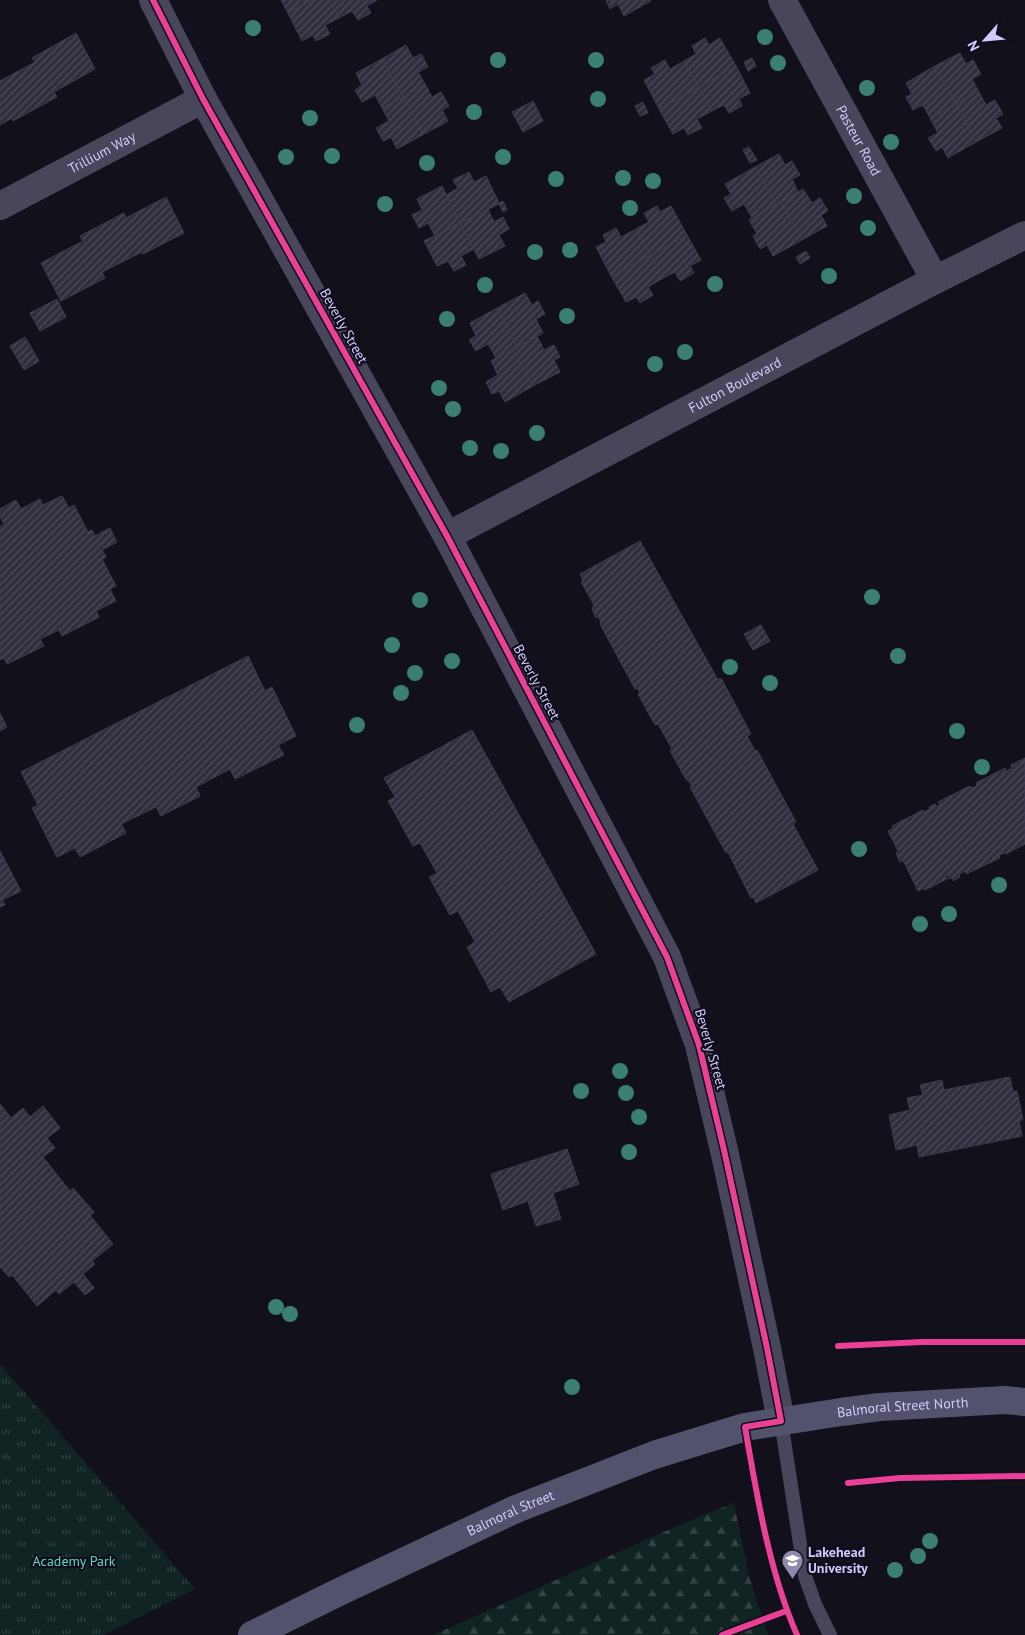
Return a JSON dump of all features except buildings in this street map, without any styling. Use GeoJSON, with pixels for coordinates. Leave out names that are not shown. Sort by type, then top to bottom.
{"type":"FeatureCollection","features":[{"type":"Feature","properties":{"kind":"main road","name":"Balmoral Street North"},"geometry":{"type":"LineString","coordinates":[[781,1421],[880,1407],[1006,1400],[1025,1402]]}},
{"type":"Feature","properties":{"kind":"main road","name":"Balmoral Street"},"geometry":{"type":"LineString","coordinates":[[252,1635],[516,1509],[654,1455],[745,1427],[781,1421]]}},
{"type":"Feature","properties":{"kind":"street","name":"Beverly Street"},"geometry":{"type":"LineString","coordinates":[[153,0],[203,99],[447,536],[667,957],[699,1045],[767,1348],[781,1421]]}},
{"type":"Feature","properties":{"kind":"street","name":"Pasteur Road"},"geometry":{"type":"LineString","coordinates":[[782,0],[935,280]]}},
{"type":"Feature","properties":{"kind":"street","name":"Trillium Way"},"geometry":{"type":"LineString","coordinates":[[0,206],[203,99]]}},
{"type":"Feature","properties":{"kind":"street","name":"Fulton Boulevard"},"geometry":{"type":"LineString","coordinates":[[447,536],[935,280],[1025,235]]}},
{"type":"Feature","properties":{"kind":"lane"},"geometry":{"type":"LineString","coordinates":[[781,1421],[805,1576],[815,1604],[830,1635]]}},
{"type":"Feature","properties":{"kind":"green space","name":"Academy Park"},"geometry":{"type":"Polygon","coordinates":[[[0,1364],[195,1589],[104,1635],[0,1635],[0,1364]]]}},
{"type":"Feature","properties":{"kind":"green space"},"geometry":{"type":"Polygon","coordinates":[[[734,1503],[749,1576],[768,1635],[433,1635],[684,1523],[734,1503]]]}},
{"type":"Feature","properties":{"kind":"cycle path"},"geometry":{"type":"LineString","coordinates":[[153,0],[203,99],[447,536],[667,957],[699,1045],[724,1150],[781,1421],[745,1427],[759,1506],[771,1559],[787,1611],[797,1635]]}},
{"type":"Feature","properties":{"kind":"cycle path"},"geometry":{"type":"LineString","coordinates":[[838,1346],[922,1342],[1025,1342]]}},
{"type":"Feature","properties":{"kind":"cycle path"},"geometry":{"type":"LineString","coordinates":[[848,1483],[900,1478],[1025,1476]]}},
{"type":"Feature","properties":{"kind":"cycle path"},"geometry":{"type":"LineString","coordinates":[[722,1635],[786,1611]]}},
{"type":"Feature","properties":{"kind":"place","name":"Lakehead University"},"geometry":{"type":"Point","coordinates":[792,1579]}}]}
